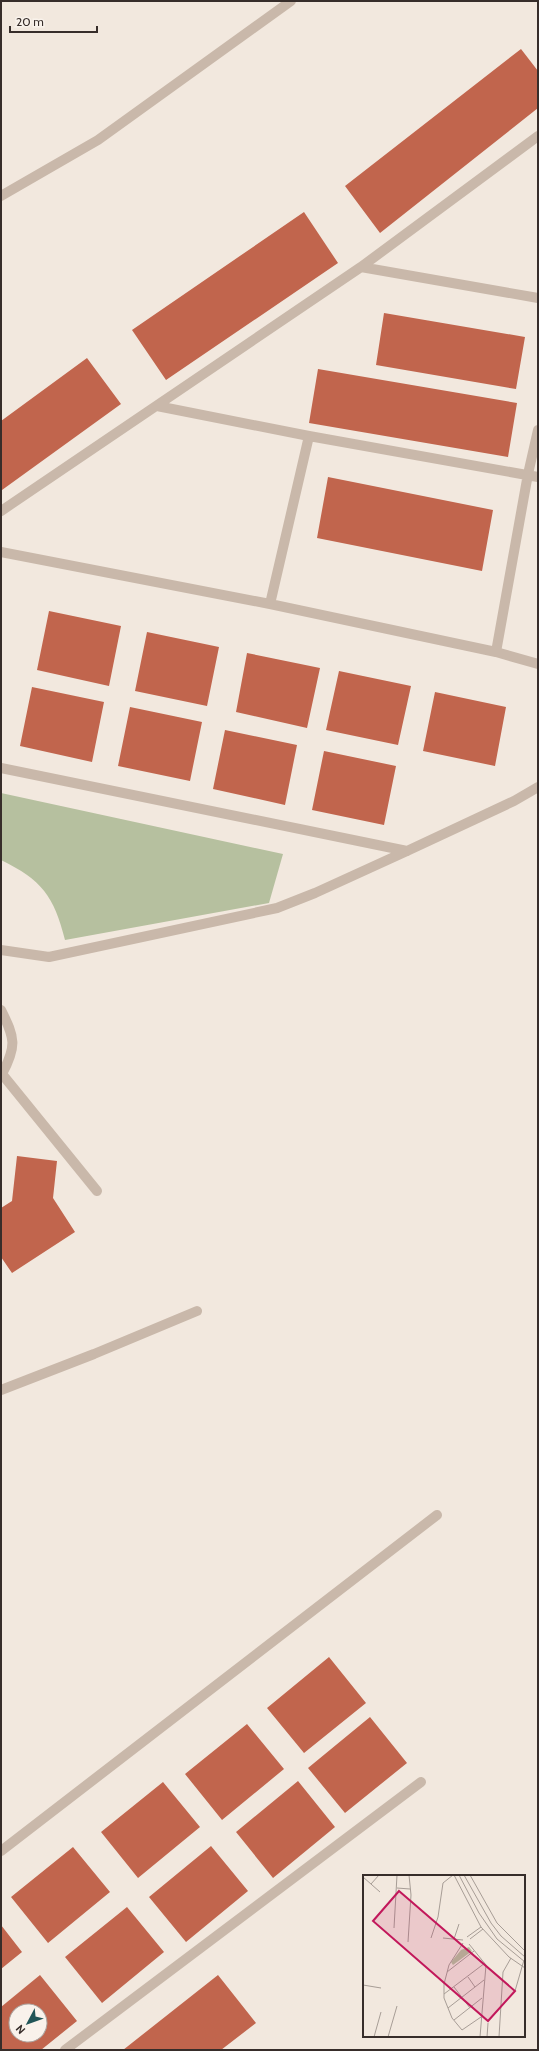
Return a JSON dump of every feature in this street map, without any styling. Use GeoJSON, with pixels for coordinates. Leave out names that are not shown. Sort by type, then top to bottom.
{"type":"FeatureCollection","features":[{"type":"Feature","properties":{"kind":"street"},"geometry":{"type":"LineString","coordinates":[[1,196],[98,140],[292,1]]}},
{"type":"Feature","properties":{"kind":"street"},"geometry":{"type":"LineString","coordinates":[[1,511],[361,267],[538,136]]}},
{"type":"Feature","properties":{"kind":"street"},"geometry":{"type":"LineString","coordinates":[[361,267],[538,298]]}},
{"type":"Feature","properties":{"kind":"street"},"geometry":{"type":"LineString","coordinates":[[157,406],[309,436],[533,475]]}},
{"type":"Feature","properties":{"kind":"street"},"geometry":{"type":"LineString","coordinates":[[496,652],[533,475],[538,430]]}},
{"type":"Feature","properties":{"kind":"street"},"geometry":{"type":"LineString","coordinates":[[270,604],[309,436]]}},
{"type":"Feature","properties":{"kind":"street"},"geometry":{"type":"LineString","coordinates":[[1,552],[270,604],[496,652],[538,664]]}},
{"type":"Feature","properties":{"kind":"street"},"geometry":{"type":"LineString","coordinates":[[1,768],[408,851]]}},
{"type":"Feature","properties":{"kind":"street"},"geometry":{"type":"LineString","coordinates":[[1,950],[48,957],[277,908],[408,851],[514,801],[538,787]]}},
{"type":"Feature","properties":{"kind":"street"},"geometry":{"type":"LineString","coordinates":[[1,1010],[13,1034],[12,1056],[1,1075],[97,1191]]}},
{"type":"Feature","properties":{"kind":"street"},"geometry":{"type":"LineString","coordinates":[[1,1390],[94,1354],[197,1311]]}},
{"type":"Feature","properties":{"kind":"street"},"geometry":{"type":"LineString","coordinates":[[1,1851],[437,1514]]}},
{"type":"Feature","properties":{"kind":"street"},"geometry":{"type":"LineString","coordinates":[[65,2050],[421,1782]]}},
{"type":"Feature","properties":{"kind":"green space"},"geometry":{"type":"Polygon","coordinates":[[[1,793],[283,854],[269,903],[65,940],[56,912],[44,891],[27,875],[1,860],[1,793]]]}},
{"type":"Feature","properties":{"kind":"building"},"geometry":{"type":"Polygon","coordinates":[[[521,49],[538,71],[538,108],[380,233],[345,186],[521,49]]]}},
{"type":"Feature","properties":{"kind":"building"},"geometry":{"type":"Polygon","coordinates":[[[304,212],[338,263],[166,380],[132,330],[304,212]]]}},
{"type":"Feature","properties":{"kind":"building"},"geometry":{"type":"Polygon","coordinates":[[[384,313],[525,337],[516,389],[376,365],[384,313]]]}},
{"type":"Feature","properties":{"kind":"building"},"geometry":{"type":"Polygon","coordinates":[[[87,358],[121,404],[2,490],[1,421],[87,358]]]}},
{"type":"Feature","properties":{"kind":"building"},"geometry":{"type":"Polygon","coordinates":[[[318,369],[517,403],[508,457],[309,423],[318,369]]]}},
{"type":"Feature","properties":{"kind":"building"},"geometry":{"type":"Polygon","coordinates":[[[328,477],[493,510],[482,571],[317,538],[328,477]]]}},
{"type":"Feature","properties":{"kind":"building"},"geometry":{"type":"Polygon","coordinates":[[[49,611],[121,626],[109,686],[37,670],[49,611]]]}},
{"type":"Feature","properties":{"kind":"building"},"geometry":{"type":"Polygon","coordinates":[[[147,632],[219,647],[207,706],[135,691],[147,632]]]}},
{"type":"Feature","properties":{"kind":"building"},"geometry":{"type":"Polygon","coordinates":[[[247,653],[320,668],[307,728],[236,712],[247,653]]]}},
{"type":"Feature","properties":{"kind":"building"},"geometry":{"type":"Polygon","coordinates":[[[339,671],[411,686],[398,745],[326,730],[339,671]]]}},
{"type":"Feature","properties":{"kind":"building"},"geometry":{"type":"Polygon","coordinates":[[[32,687],[104,702],[92,762],[20,746],[32,687]]]}},
{"type":"Feature","properties":{"kind":"building"},"geometry":{"type":"Polygon","coordinates":[[[435,692],[506,707],[495,766],[423,751],[435,692]]]}},
{"type":"Feature","properties":{"kind":"building"},"geometry":{"type":"Polygon","coordinates":[[[130,707],[202,722],[190,781],[118,766],[130,707]]]}},
{"type":"Feature","properties":{"kind":"building"},"geometry":{"type":"Polygon","coordinates":[[[225,730],[297,745],[285,805],[213,789],[225,730]]]}},
{"type":"Feature","properties":{"kind":"building"},"geometry":{"type":"Polygon","coordinates":[[[324,751],[396,766],[384,825],[312,810],[324,751]]]}},
{"type":"Feature","properties":{"kind":"building"},"geometry":{"type":"Polygon","coordinates":[[[17,1156],[57,1161],[53,1198],[75,1232],[12,1273],[1,1257],[1,1208],[12,1201],[17,1156]]]}},
{"type":"Feature","properties":{"kind":"building"},"geometry":{"type":"Polygon","coordinates":[[[329,1657],[366,1703],[304,1753],[267,1708],[329,1657]]]}},
{"type":"Feature","properties":{"kind":"building"},"geometry":{"type":"Polygon","coordinates":[[[370,1717],[407,1763],[345,1813],[308,1768],[370,1717]]]}},
{"type":"Feature","properties":{"kind":"building"},"geometry":{"type":"Polygon","coordinates":[[[247,1724],[284,1769],[222,1820],[185,1774],[247,1724]]]}},
{"type":"Feature","properties":{"kind":"building"},"geometry":{"type":"Polygon","coordinates":[[[298,1781],[335,1827],[273,1878],[236,1832],[298,1781]]]}},
{"type":"Feature","properties":{"kind":"building"},"geometry":{"type":"Polygon","coordinates":[[[163,1782],[200,1827],[138,1878],[101,1832],[163,1782]]]}},
{"type":"Feature","properties":{"kind":"building"},"geometry":{"type":"Polygon","coordinates":[[[211,1846],[248,1891],[186,1942],[149,1897],[211,1846]]]}},
{"type":"Feature","properties":{"kind":"building"},"geometry":{"type":"Polygon","coordinates":[[[73,1847],[110,1892],[48,1943],[11,1897],[73,1847]]]}},
{"type":"Feature","properties":{"kind":"building"},"geometry":{"type":"Polygon","coordinates":[[[127,1907],[164,1952],[102,2003],[65,1957],[127,1907]]]}},
{"type":"Feature","properties":{"kind":"building"},"geometry":{"type":"Polygon","coordinates":[[[1,1925],[22,1952],[1,1969],[1,1925]]]}},
{"type":"Feature","properties":{"kind":"building"},"geometry":{"type":"Polygon","coordinates":[[[40,1975],[77,2021],[41,2050],[1,2050],[1,2007],[40,1975]]]}},
{"type":"Feature","properties":{"kind":"building"},"geometry":{"type":"Polygon","coordinates":[[[218,1975],[256,2023],[221,2050],[123,2050],[218,1975]]]}}]}
